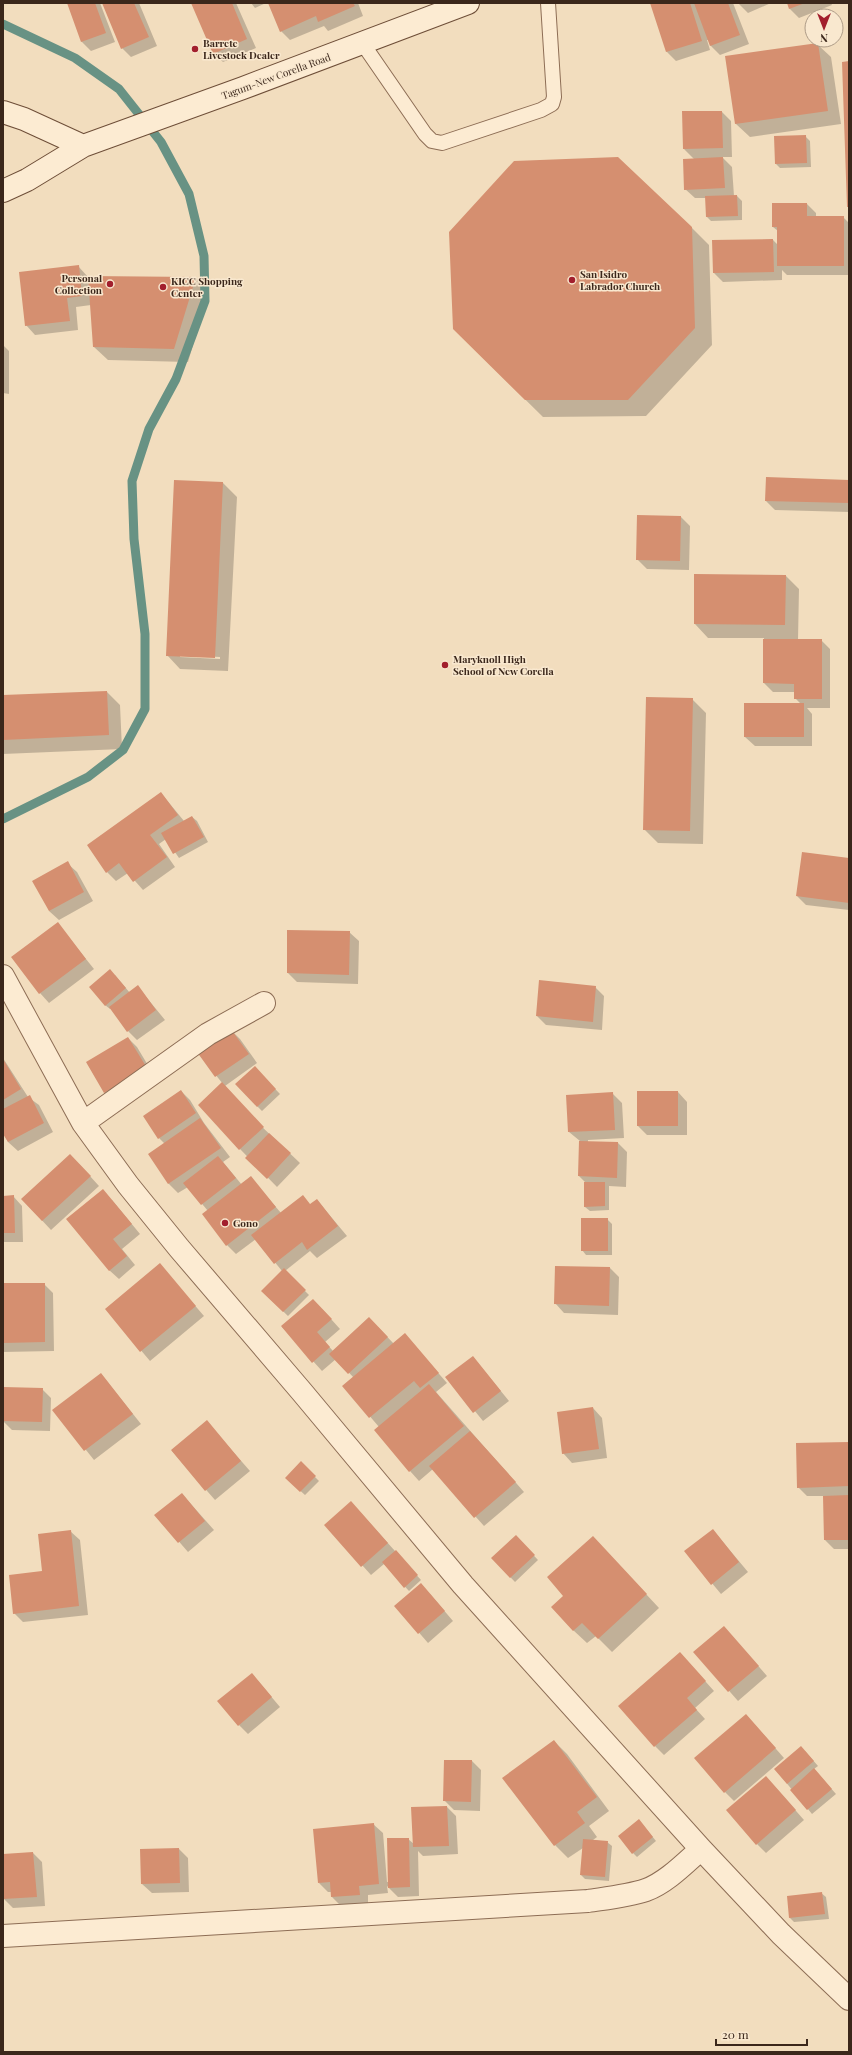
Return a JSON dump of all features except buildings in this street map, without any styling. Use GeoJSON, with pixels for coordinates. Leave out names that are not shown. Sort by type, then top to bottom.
{"type":"FeatureCollection","features":[{"type":"Feature","properties":{"kind":"street","name":"Tagum-New Corella Road"},"geometry":{"type":"LineString","coordinates":[[3,191],[27,180],[83,146],[363,44],[468,3]]}},
{"type":"Feature","properties":{"kind":"street"},"geometry":{"type":"LineString","coordinates":[[3,112],[24,119],[83,146]]}},
{"type":"Feature","properties":{"kind":"street"},"geometry":{"type":"LineString","coordinates":[[4,981],[83,1123],[128,1185],[179,1248],[463,1585],[701,1849],[781,1934],[849,1999]]}},
{"type":"Feature","properties":{"kind":"street"},"geometry":{"type":"LineString","coordinates":[[83,1123],[208,1034],[264,1003]]}},
{"type":"Feature","properties":{"kind":"street"},"geometry":{"type":"LineString","coordinates":[[3,1936],[588,1901],[623,1896],[647,1889],[665,1879],[701,1849]]}},
{"type":"Feature","properties":{"kind":"lane"},"geometry":{"type":"LineString","coordinates":[[363,44],[425,134],[432,141],[442,144],[541,110],[552,104],[554,97],[548,3]]}},
{"type":"Feature","properties":{"kind":"waterway"},"geometry":{"type":"LineString","coordinates":[[3,24],[75,58],[119,89],[161,142],[189,194],[204,256],[205,301],[176,379],[149,429],[132,481],[134,539],[145,634],[145,709],[123,750],[88,777],[3,819]]}},
{"type":"Feature","properties":{"kind":"place","name":"Barrete Livestock Dealer"},"geometry":{"type":"Point","coordinates":[195,49]}},
{"type":"Feature","properties":{"kind":"place","name":"San Isidro Labrador Church"},"geometry":{"type":"Point","coordinates":[572,280]}},
{"type":"Feature","properties":{"kind":"place","name":"Personal Collection"},"geometry":{"type":"Point","coordinates":[110,284]}},
{"type":"Feature","properties":{"kind":"place","name":"KICC Shopping Center"},"geometry":{"type":"Point","coordinates":[163,287]}},
{"type":"Feature","properties":{"kind":"place","name":"Maryknoll High School of New Corella"},"geometry":{"type":"Point","coordinates":[445,665]}},
{"type":"Feature","properties":{"kind":"place","name":"Gono"},"geometry":{"type":"Point","coordinates":[225,1223]}}]}
